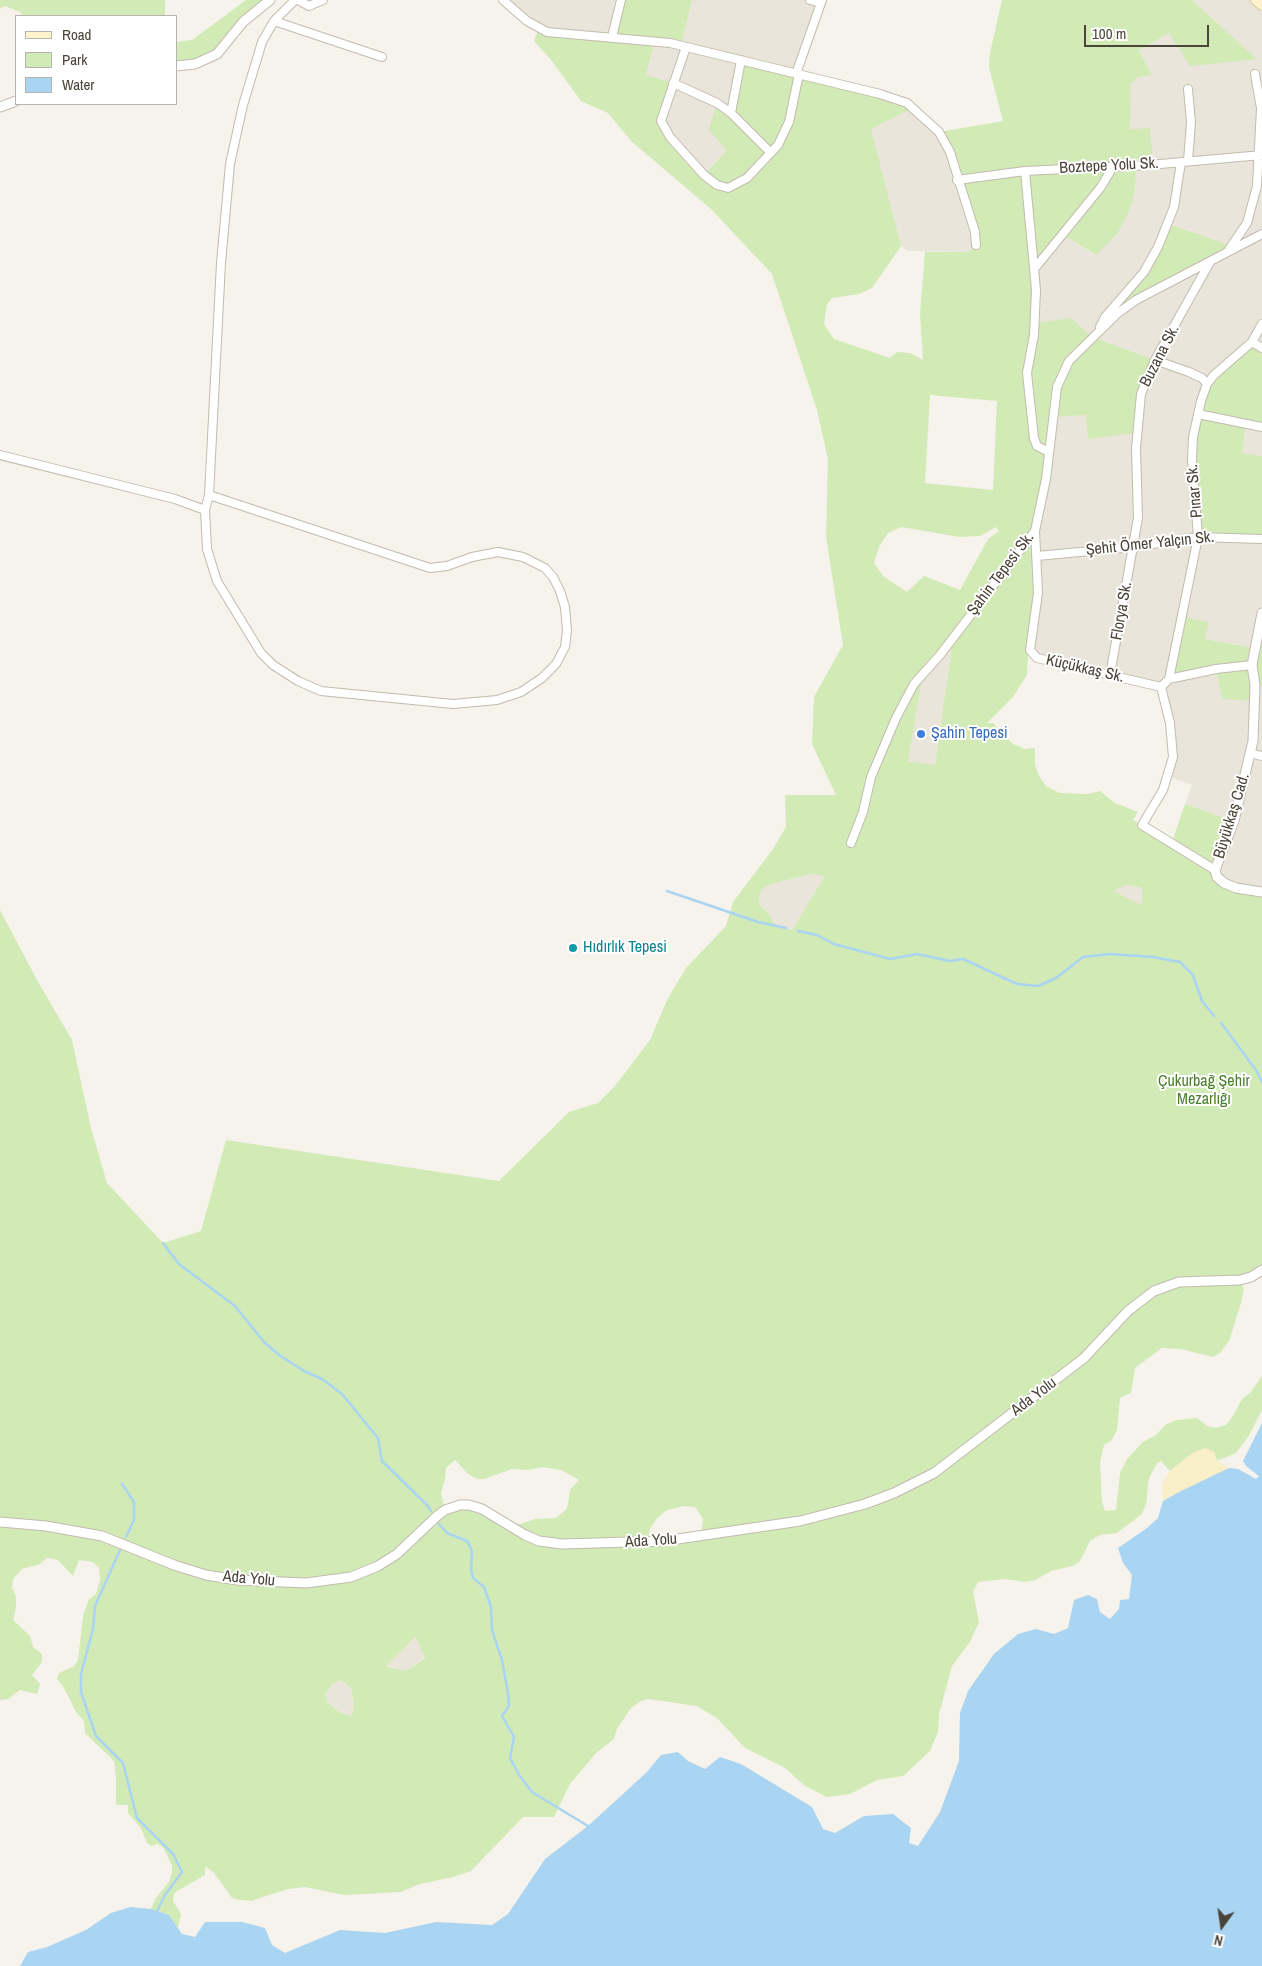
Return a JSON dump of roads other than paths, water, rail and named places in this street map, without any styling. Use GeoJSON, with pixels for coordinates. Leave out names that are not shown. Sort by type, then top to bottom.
{"type":"FeatureCollection","features":[{"type":"Feature","properties":{"kind":"main road"},"geometry":{"type":"LineString","coordinates":[[1256,0],[1262,5]]}},
{"type":"Feature","properties":{"kind":"street"},"geometry":{"type":"LineString","coordinates":[[178,66],[195,64],[217,54],[242,22],[270,0]]}},
{"type":"Feature","properties":{"kind":"street"},"geometry":{"type":"LineString","coordinates":[[209,494],[430,568],[447,566],[472,557],[498,552],[523,557],[545,568],[553,577],[560,591],[566,607],[567,630],[565,647],[556,664],[542,678],[521,692],[497,700],[453,704],[321,691],[298,681],[273,665],[261,653],[217,581],[207,549],[205,510],[209,494],[221,263],[230,164],[243,104],[262,42],[274,21],[296,0],[309,6],[323,0]]}},
{"type":"Feature","properties":{"kind":"street"},"geometry":{"type":"LineString","coordinates":[[503,0],[528,22],[547,32],[649,39],[880,94],[907,103],[939,132],[950,152],[974,232],[976,245]]}},
{"type":"Feature","properties":{"kind":"street"},"geometry":{"type":"LineString","coordinates":[[612,36],[622,0]]}},
{"type":"Feature","properties":{"kind":"street"},"geometry":{"type":"LineString","coordinates":[[686,47],[661,121],[670,137],[704,175],[717,185],[728,188],[747,178],[771,153],[778,145],[789,122],[798,74],[821,1],[810,0]]}},
{"type":"Feature","properties":{"kind":"street"},"geometry":{"type":"LineString","coordinates":[[274,21],[382,57]]}},
{"type":"Feature","properties":{"kind":"street"},"geometry":{"type":"LineString","coordinates":[[731,113],[742,60]]}},
{"type":"Feature","properties":{"kind":"street"},"geometry":{"type":"LineString","coordinates":[[1226,253],[1240,236],[1252,211],[1257,186],[1261,108],[1255,74]]}},
{"type":"Feature","properties":{"kind":"street"},"geometry":{"type":"LineString","coordinates":[[673,83],[698,93],[731,113],[771,153]]}},
{"type":"Feature","properties":{"kind":"street"},"geometry":{"type":"LineString","coordinates":[[1097,333],[1105,317],[1144,272],[1158,247],[1174,207],[1191,122],[1188,89]]}},
{"type":"Feature","properties":{"kind":"street"},"geometry":{"type":"LineString","coordinates":[[0,107],[15,101]]}},
{"type":"Feature","properties":{"kind":"street","name":"Boztepe Yolu Sk."},"geometry":{"type":"LineString","coordinates":[[957,180],[1024,171],[1184,162],[1260,155]]}},
{"type":"Feature","properties":{"kind":"street"},"geometry":{"type":"LineString","coordinates":[[1035,268],[1101,187],[1114,165]]}},
{"type":"Feature","properties":{"kind":"street"},"geometry":{"type":"LineString","coordinates":[[1024,171],[1035,268],[1035,323],[1026,373],[1034,438],[1037,446],[1049,452]]}},
{"type":"Feature","properties":{"kind":"street"},"geometry":{"type":"LineString","coordinates":[[1210,262],[1262,234]]}},
{"type":"Feature","properties":{"kind":"street","name":"Şahin Tepesi Sk."},"geometry":{"type":"LineString","coordinates":[[851,843],[863,812],[871,777],[896,718],[914,684],[940,654],[1035,531],[1046,479],[1056,387],[1069,361],[1097,333],[1136,300],[1210,262]]}},
{"type":"Feature","properties":{"kind":"street","name":"Buzana Sk."},"geometry":{"type":"LineString","coordinates":[[1134,547],[1138,518],[1137,420],[1141,394],[1155,360],[1210,262]]}},
{"type":"Feature","properties":{"kind":"street","name":"Pınar Sk."},"geometry":{"type":"LineString","coordinates":[[1169,679],[1198,537],[1192,460],[1193,436],[1198,414],[1207,384],[1214,375],[1252,342],[1262,324]]}},
{"type":"Feature","properties":{"kind":"street"},"geometry":{"type":"LineString","coordinates":[[1252,342],[1262,348]]}},
{"type":"Feature","properties":{"kind":"street"},"geometry":{"type":"LineString","coordinates":[[1155,360],[1189,372],[1202,378],[1207,384]]}},
{"type":"Feature","properties":{"kind":"street"},"geometry":{"type":"LineString","coordinates":[[1198,414],[1262,427]]}},
{"type":"Feature","properties":{"kind":"street"},"geometry":{"type":"LineString","coordinates":[[0,455],[175,500],[205,510]]}},
{"type":"Feature","properties":{"kind":"street","name":"Küçükkaş Sk."},"geometry":{"type":"LineString","coordinates":[[1035,531],[1038,556],[1038,593],[1030,650],[1037,658],[1161,688]]}},
{"type":"Feature","properties":{"kind":"street","name":"Şehit Ömer Yalçın Sk."},"geometry":{"type":"LineString","coordinates":[[1038,556],[1134,547],[1198,537],[1262,539]]}},
{"type":"Feature","properties":{"kind":"street","name":"Florya Sk."},"geometry":{"type":"LineString","coordinates":[[1110,675],[1134,547]]}},
{"type":"Feature","properties":{"kind":"street","name":"Büyükkaş Cad."},"geometry":{"type":"LineString","coordinates":[[1215,870],[1234,821],[1250,753],[1258,686],[1252,665],[1262,613]]}},
{"type":"Feature","properties":{"kind":"street"},"geometry":{"type":"LineString","coordinates":[[1252,665],[1216,669],[1169,679],[1161,688],[1170,723],[1173,757],[1163,790],[1142,825],[1215,870],[1217,877],[1224,883],[1236,888],[1262,892]]}},
{"type":"Feature","properties":{"kind":"street"},"geometry":{"type":"LineString","coordinates":[[1250,753],[1262,756]]}},
{"type":"Feature","properties":{"kind":"street","name":"Ada Yolu"},"geometry":{"type":"LineString","coordinates":[[0,1522],[46,1526],[102,1536],[174,1565],[206,1575],[236,1580],[306,1583],[351,1576],[378,1566],[397,1554],[436,1517],[453,1506],[460,1505],[469,1505],[482,1509],[532,1538],[562,1544],[664,1541],[800,1522],[864,1504],[894,1493],[934,1474],[1084,1358],[1128,1310],[1154,1291],[1179,1282],[1240,1280],[1251,1277],[1262,1270]]}},
{"type":"Feature","properties":{"kind":"water"},"geometry":{"type":"Polygon","coordinates":[[[1262,1423],[1262,1966],[20,1966],[28,1952],[47,1947],[86,1930],[111,1913],[130,1907],[151,1909],[169,1915],[182,1934],[195,1937],[205,1922],[242,1922],[265,1928],[272,1945],[285,1953],[340,1930],[385,1933],[436,1922],[492,1925],[508,1914],[545,1859],[588,1826],[647,1772],[661,1755],[678,1752],[688,1761],[705,1769],[720,1757],[741,1764],[812,1807],[823,1829],[835,1833],[864,1816],[893,1814],[911,1828],[909,1843],[918,1846],[940,1812],[959,1761],[960,1713],[968,1691],[994,1654],[1018,1634],[1036,1629],[1054,1634],[1068,1628],[1074,1600],[1088,1595],[1097,1599],[1100,1612],[1110,1619],[1119,1609],[1120,1600],[1129,1599],[1132,1575],[1123,1563],[1118,1548],[1158,1518],[1163,1501],[1177,1493],[1229,1468],[1238,1469],[1256,1479],[1259,1476],[1247,1467],[1243,1461],[1262,1423]]]}},
{"type":"Feature","properties":{"kind":"waterway"},"geometry":{"type":"LineString","coordinates":[[667,891],[758,922],[786,928]]}},
{"type":"Feature","properties":{"kind":"waterway"},"geometry":{"type":"LineString","coordinates":[[798,931],[817,935],[834,944],[890,959],[917,954],[950,961],[963,959],[1017,984],[1038,986],[1056,978],[1083,957],[1110,954],[1153,957],[1180,962],[1193,975],[1202,1001],[1214,1016]]}},
{"type":"Feature","properties":{"kind":"waterway"},"geometry":{"type":"LineString","coordinates":[[1221,1023],[1256,1070],[1262,1082]]}},
{"type":"Feature","properties":{"kind":"waterway"},"geometry":{"type":"LineString","coordinates":[[163,1243],[179,1264],[235,1306],[264,1342],[279,1355],[304,1371],[322,1379],[342,1394],[378,1438],[382,1461],[431,1511]]}},
{"type":"Feature","properties":{"kind":"waterway"},"geometry":{"type":"LineString","coordinates":[[122,1484],[134,1502],[134,1520],[126,1537]]}},
{"type":"Feature","properties":{"kind":"waterway"},"geometry":{"type":"LineString","coordinates":[[438,1523],[447,1533],[467,1541],[472,1551],[471,1569],[473,1578],[484,1587],[491,1607],[492,1630],[502,1660],[508,1693],[509,1706],[502,1716],[514,1737],[510,1758],[519,1775],[532,1792],[588,1826]]}},
{"type":"Feature","properties":{"kind":"waterway"},"geometry":{"type":"LineString","coordinates":[[120,1550],[95,1606],[93,1629],[81,1674],[81,1692],[96,1736],[123,1763],[137,1818],[173,1854],[182,1872],[165,1895],[157,1911]]}},
{"type":"Feature","properties":{"kind":"place","name":"Şahin Tepesi"},"geometry":{"type":"Point","coordinates":[921,734]}},
{"type":"Feature","properties":{"kind":"place","name":"Hıdırlık Tepesi"},"geometry":{"type":"Point","coordinates":[573,948]}},
{"type":"Feature","properties":{"kind":"park label","name":"Çukurbağ Şehir Mezarlığı"},"geometry":{"type":"Point","coordinates":[1204,1091]}}]}
